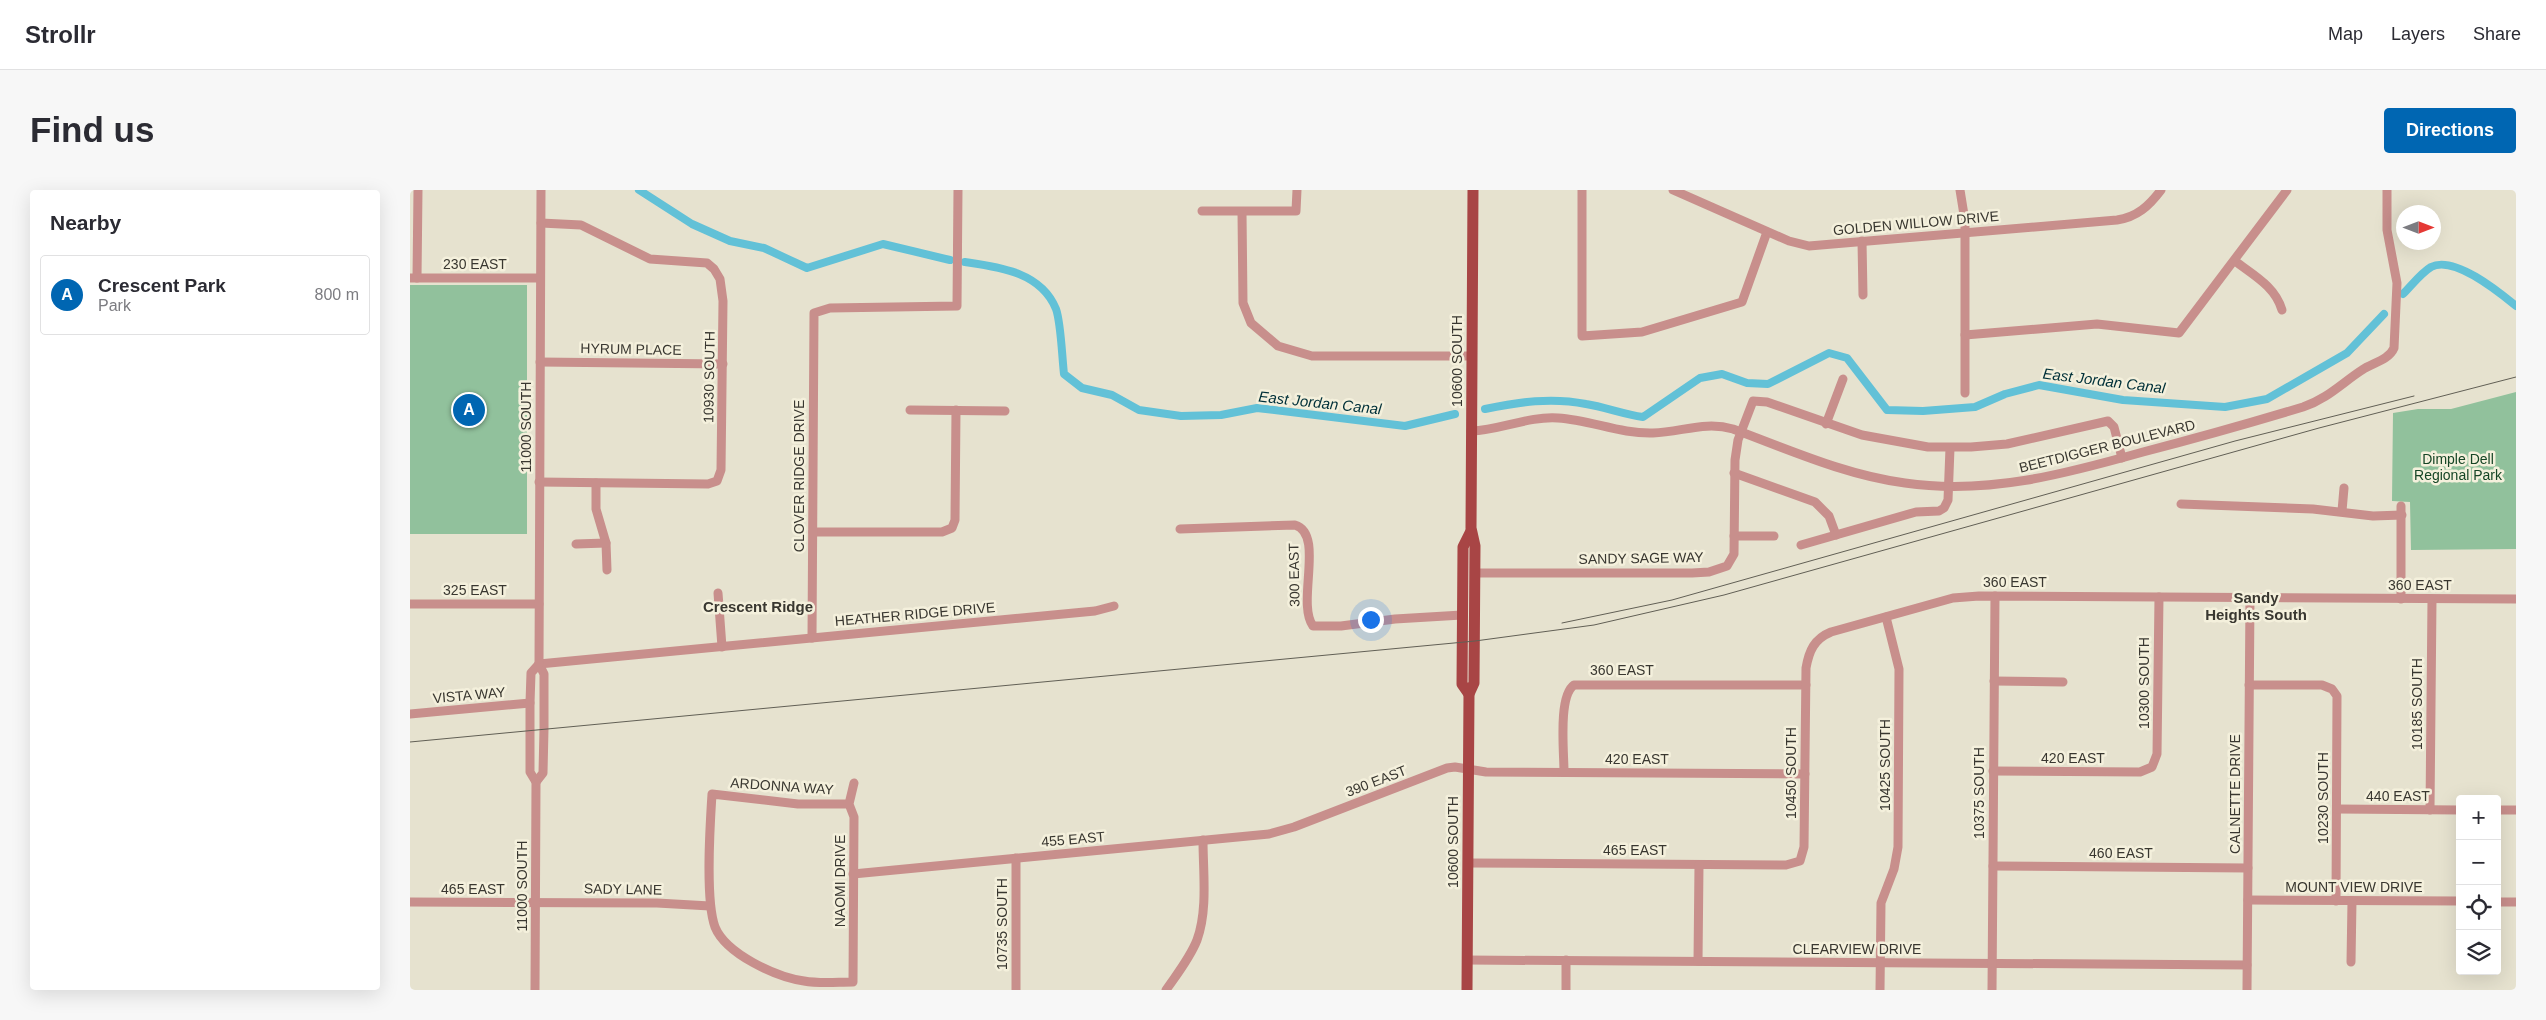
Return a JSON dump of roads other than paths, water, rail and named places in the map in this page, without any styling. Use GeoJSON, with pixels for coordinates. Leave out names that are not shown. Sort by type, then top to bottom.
{"type":"FeatureCollection","features":[{"type":"Feature","properties":{"kind":"main road","name":"10600 SOUTH"},"geometry":{"type":"LineString","coordinates":[[1467,990],[1469,694],[1474,683],[1475,572],[1475,546],[1471,531],[1473,190]]}},
{"type":"Feature","properties":{"kind":"main road","name":"10600 SOUTH"},"geometry":{"type":"LineString","coordinates":[[1469,694],[1462,684],[1462,615],[1463,547],[1471,531]]}},
{"type":"Feature","properties":{"kind":"street"},"geometry":{"type":"LineString","coordinates":[[414,278],[418,190]]}},
{"type":"Feature","properties":{"kind":"street","name":"11000 SOUTH"},"geometry":{"type":"LineString","coordinates":[[536,782],[542,772],[544,729],[544,674],[539,664],[541,190]]}},
{"type":"Feature","properties":{"kind":"street","name":"CLOVER RIDGE DRIVE"},"geometry":{"type":"LineString","coordinates":[[812,638],[814,314],[830,308],[957,306],[958,190]]}},
{"type":"Feature","properties":{"kind":"street"},"geometry":{"type":"LineString","coordinates":[[1202,211],[1296,211],[1297,190]]}},
{"type":"Feature","properties":{"kind":"street"},"geometry":{"type":"LineString","coordinates":[[1582,190],[1582,336],[1642,332],[1742,302],[1767,232]]}},
{"type":"Feature","properties":{"kind":"street","name":"GOLDEN WILLOW DRIVE"},"geometry":{"type":"LineString","coordinates":[[1673,190],[1767,232],[1802,245],[2124,219],[2144,210],[2161,190]]}},
{"type":"Feature","properties":{"kind":"street"},"geometry":{"type":"LineString","coordinates":[[1960,190],[1965,233],[1965,393]]}},
{"type":"Feature","properties":{"kind":"street"},"geometry":{"type":"LineString","coordinates":[[1965,335],[2097,324],[2179,334],[2287,190]]}},
{"type":"Feature","properties":{"kind":"street","name":"BEETDIGGER BOULEVARD"},"geometry":{"type":"LineString","coordinates":[[1471,431],[1548,417],[1570,419],[1636,432],[1663,432],[1710,425],[1741,432],[1857,473],[1905,483],[1949,487],[1994,485],[2036,480],[2122,458],[2313,404],[2339,389],[2364,368],[2385,358],[2394,348],[2397,288],[2387,230],[2387,190]]}},
{"type":"Feature","properties":{"kind":"street"},"geometry":{"type":"LineString","coordinates":[[1242,212],[1242,303],[1251,323],[1278,346],[1300,355],[1324,357],[1472,356]]}},
{"type":"Feature","properties":{"kind":"street","name":"10930 SOUTH"},"geometry":{"type":"LineString","coordinates":[[541,223],[580,225],[643,256],[658,260],[702,262],[711,265],[716,272],[723,294],[721,473],[717,481],[708,484],[596,483]]}},
{"type":"Feature","properties":{"kind":"street"},"geometry":{"type":"LineString","coordinates":[[1862,241],[1862,295]]}},
{"type":"Feature","properties":{"kind":"street"},"geometry":{"type":"LineString","coordinates":[[2235,261],[2273,289],[2282,310]]}},
{"type":"Feature","properties":{"kind":"street","name":"230 EAST"},"geometry":{"type":"LineString","coordinates":[[414,278],[540,278]]}},
{"type":"Feature","properties":{"kind":"street","name":"HYRUM PLACE"},"geometry":{"type":"LineString","coordinates":[[540,362],[723,364]]}},
{"type":"Feature","properties":{"kind":"street"},"geometry":{"type":"LineString","coordinates":[[1843,380],[1826,424],[1894,442],[1950,448],[2024,442],[2108,421],[2113,425],[2122,458]]}},
{"type":"Feature","properties":{"kind":"street","name":"SANDY SAGE WAY"},"geometry":{"type":"LineString","coordinates":[[1475,572],[1709,572],[1724,568],[1731,561],[1734,554],[1734,472],[1736,449],[1753,401],[1767,402],[1826,424]]}},
{"type":"Feature","properties":{"kind":"street"},"geometry":{"type":"LineString","coordinates":[[910,410],[1005,411]]}},
{"type":"Feature","properties":{"kind":"street"},"geometry":{"type":"LineString","coordinates":[[813,532],[942,532],[952,528],[955,520],[956,410]]}},
{"type":"Feature","properties":{"kind":"street"},"geometry":{"type":"LineString","coordinates":[[1801,545],[1916,512],[1942,510],[1948,503],[1950,448]]}},
{"type":"Feature","properties":{"kind":"street"},"geometry":{"type":"LineString","coordinates":[[1734,472],[1815,502],[1829,516],[1836,535]]}},
{"type":"Feature","properties":{"kind":"street"},"geometry":{"type":"LineString","coordinates":[[539,482],[596,483],[598,516],[606,543],[607,570]]}},
{"type":"Feature","properties":{"kind":"street"},"geometry":{"type":"LineString","coordinates":[[2342,511],[2344,488]]}},
{"type":"Feature","properties":{"kind":"street"},"geometry":{"type":"LineString","coordinates":[[2181,504],[2342,511],[2373,516],[2402,511],[2401,599]]}},
{"type":"Feature","properties":{"kind":"street","name":"300 EAST"},"geometry":{"type":"LineString","coordinates":[[1180,529],[1295,525],[1302,527],[1307,532],[1308,541],[1307,599],[1309,621],[1312,626],[1329,627],[1395,619],[1462,615]]}},
{"type":"Feature","properties":{"kind":"street"},"geometry":{"type":"LineString","coordinates":[[1734,536],[1774,536]]}},
{"type":"Feature","properties":{"kind":"street"},"geometry":{"type":"LineString","coordinates":[[576,544],[606,543]]}},
{"type":"Feature","properties":{"kind":"street"},"geometry":{"type":"LineString","coordinates":[[718,592],[722,647]]}},
{"type":"Feature","properties":{"kind":"street","name":"360 EAST"},"geometry":{"type":"LineString","coordinates":[[1564,772],[1564,699],[1570,688],[1579,683],[1806,684],[1807,660],[1818,639],[1831,632],[1953,598],[1994,596],[2516,600]]}},
{"type":"Feature","properties":{"kind":"street","name":"10375 SOUTH"},"geometry":{"type":"LineString","coordinates":[[1992,990],[1994,596]]}},
{"type":"Feature","properties":{"kind":"street","name":"10300 SOUTH"},"geometry":{"type":"LineString","coordinates":[[2152,767],[2157,754],[2158,597]]}},
{"type":"Feature","properties":{"kind":"street","name":"CALNETTE DRIVE"},"geometry":{"type":"LineString","coordinates":[[2247,990],[2250,598]]}},
{"type":"Feature","properties":{"kind":"street","name":"10185 SOUTH"},"geometry":{"type":"LineString","coordinates":[[2430,810],[2432,599]]}},
{"type":"Feature","properties":{"kind":"street","name":"325 EAST"},"geometry":{"type":"LineString","coordinates":[[410,604],[539,604]]}},
{"type":"Feature","properties":{"kind":"street","name":"HEATHER RIDGE DRIVE"},"geometry":{"type":"LineString","coordinates":[[539,664],[1095,611],[1114,606]]}},
{"type":"Feature","properties":{"kind":"street","name":"10425 SOUTH"},"geometry":{"type":"LineString","coordinates":[[1880,990],[1881,913],[1884,893],[1894,869],[1898,847],[1899,669],[1886,617]]}},
{"type":"Feature","properties":{"kind":"street","name":"11000 SOUTH"},"geometry":{"type":"LineString","coordinates":[[535,990],[536,782],[530,772],[530,703],[532,673],[539,664]]}},
{"type":"Feature","properties":{"kind":"street"},"geometry":{"type":"LineString","coordinates":[[1994,681],[2063,682]]}},
{"type":"Feature","properties":{"kind":"street","name":"10450 SOUTH"},"geometry":{"type":"LineString","coordinates":[[1800,861],[1804,847],[1806,684]]}},
{"type":"Feature","properties":{"kind":"street","name":"10230 SOUTH"},"geometry":{"type":"LineString","coordinates":[[2250,685],[2322,686],[2332,689],[2336,696],[2336,901]]}},
{"type":"Feature","properties":{"kind":"street","name":"VISTA WAY"},"geometry":{"type":"LineString","coordinates":[[410,714],[530,703]]}},
{"type":"Feature","properties":{"kind":"street","name":"420 EAST"},"geometry":{"type":"LineString","coordinates":[[1993,771],[2140,772],[2152,767]]}},
{"type":"Feature","properties":{"kind":"street","name":"390 EAST"},"geometry":{"type":"LineString","coordinates":[[1294,827],[1447,768],[1468,769]]}},
{"type":"Feature","properties":{"kind":"street","name":"420 EAST"},"geometry":{"type":"LineString","coordinates":[[1468,769],[1486,772],[1805,774]]}},
{"type":"Feature","properties":{"kind":"street","name":"NAOMI DRIVE"},"geometry":{"type":"LineString","coordinates":[[710,906],[712,918],[721,937],[742,956],[789,978],[806,982],[853,982],[854,817],[849,804],[854,782]]}},
{"type":"Feature","properties":{"kind":"street","name":"ARDONNA WAY"},"geometry":{"type":"LineString","coordinates":[[710,906],[712,794],[798,804],[849,804]]}},
{"type":"Feature","properties":{"kind":"street","name":"440 EAST"},"geometry":{"type":"LineString","coordinates":[[2337,809],[2456,810]]}},
{"type":"Feature","properties":{"kind":"street"},"geometry":{"type":"LineString","coordinates":[[2501,810],[2516,810]]}},
{"type":"Feature","properties":{"kind":"street","name":"455 EAST"},"geometry":{"type":"LineString","coordinates":[[853,874],[1270,834],[1294,827]]}},
{"type":"Feature","properties":{"kind":"street"},"geometry":{"type":"LineString","coordinates":[[1166,990],[1191,953],[1199,933],[1203,912],[1203,840]]}},
{"type":"Feature","properties":{"kind":"street","name":"10735 SOUTH"},"geometry":{"type":"LineString","coordinates":[[1016,858],[1016,990]]}},
{"type":"Feature","properties":{"kind":"street","name":"465 EAST"},"geometry":{"type":"LineString","coordinates":[[1468,863],[1786,865],[1800,861]]}},
{"type":"Feature","properties":{"kind":"street"},"geometry":{"type":"LineString","coordinates":[[1698,961],[1699,864]]}},
{"type":"Feature","properties":{"kind":"street","name":"460 EAST"},"geometry":{"type":"LineString","coordinates":[[1993,866],[2248,868]]}},
{"type":"Feature","properties":{"kind":"street","name":"MOUNT VIEW DRIVE"},"geometry":{"type":"LineString","coordinates":[[2248,900],[2456,901]]}},
{"type":"Feature","properties":{"kind":"street"},"geometry":{"type":"LineString","coordinates":[[2351,962],[2352,901]]}},
{"type":"Feature","properties":{"kind":"street","name":"465 EAST"},"geometry":{"type":"LineString","coordinates":[[410,902],[536,903]]}},
{"type":"Feature","properties":{"kind":"street"},"geometry":{"type":"LineString","coordinates":[[2501,902],[2516,902]]}},
{"type":"Feature","properties":{"kind":"street","name":"SADY LANE"},"geometry":{"type":"LineString","coordinates":[[536,903],[657,903],[710,906]]}},
{"type":"Feature","properties":{"kind":"street","name":"CLEARVIEW DRIVE"},"geometry":{"type":"LineString","coordinates":[[1467,960],[2247,965]]}},
{"type":"Feature","properties":{"kind":"street"},"geometry":{"type":"LineString","coordinates":[[1566,960],[1566,990]]}},
{"type":"Feature","properties":{"kind":"waterway","name":"East Jordan Canal"},"geometry":{"type":"LineString","coordinates":[[639,190],[692,224],[730,241],[764,248],[807,268],[883,244],[950,260]]}},
{"type":"Feature","properties":{"kind":"waterway","name":"East Jordan Canal"},"geometry":{"type":"LineString","coordinates":[[965,262],[1005,269],[1030,279],[1040,287],[1049,297],[1058,315],[1064,374],[1082,388],[1112,395],[1139,410],[1181,416],[1221,415],[1257,408],[1405,426],[1455,414]]}},
{"type":"Feature","properties":{"kind":"waterway","name":"East Jordan Canal"},"geometry":{"type":"LineString","coordinates":[[2403,294],[2431,267],[2441,265],[2452,266],[2464,270],[2488,284],[2516,306]]}},
{"type":"Feature","properties":{"kind":"waterway","name":"East Jordan Canal"},"geometry":{"type":"LineString","coordinates":[[1485,409],[1523,402],[1560,401],[1593,405],[1643,417],[1700,378],[1722,374],[1747,383],[1768,384],[1829,353],[1847,358],[1887,410],[1923,411],[1975,407],[2005,394],[2039,385],[2123,400],[2225,407],[2267,399],[2347,353],[2384,314]]}},
{"type":"Feature","properties":{"kind":"tram line"},"geometry":{"type":"LineString","coordinates":[[410,742],[1475,641],[1594,625],[1724,595],[2319,428],[2516,377]]}},
{"type":"Feature","properties":{"kind":"tram line"},"geometry":{"type":"LineString","coordinates":[[1562,623],[1672,600],[2235,441],[2414,396]]}},
{"type":"Feature","properties":{"kind":"place","name":"Crescent Park"},"geometry":{"type":"Point","coordinates":[469,410]}},
{"type":"Feature","properties":{"kind":"district","name":"Sandy Heights South"},"geometry":{"type":"Point","coordinates":[2256,606]}},
{"type":"Feature","properties":{"kind":"district","name":"Crescent Ridge"},"geometry":{"type":"Point","coordinates":[758,607]}},
{"type":"Feature","properties":{"kind":"park label","name":"Dimple Dell Regional Park"},"geometry":{"type":"Point","coordinates":[2458,468]}}]}
